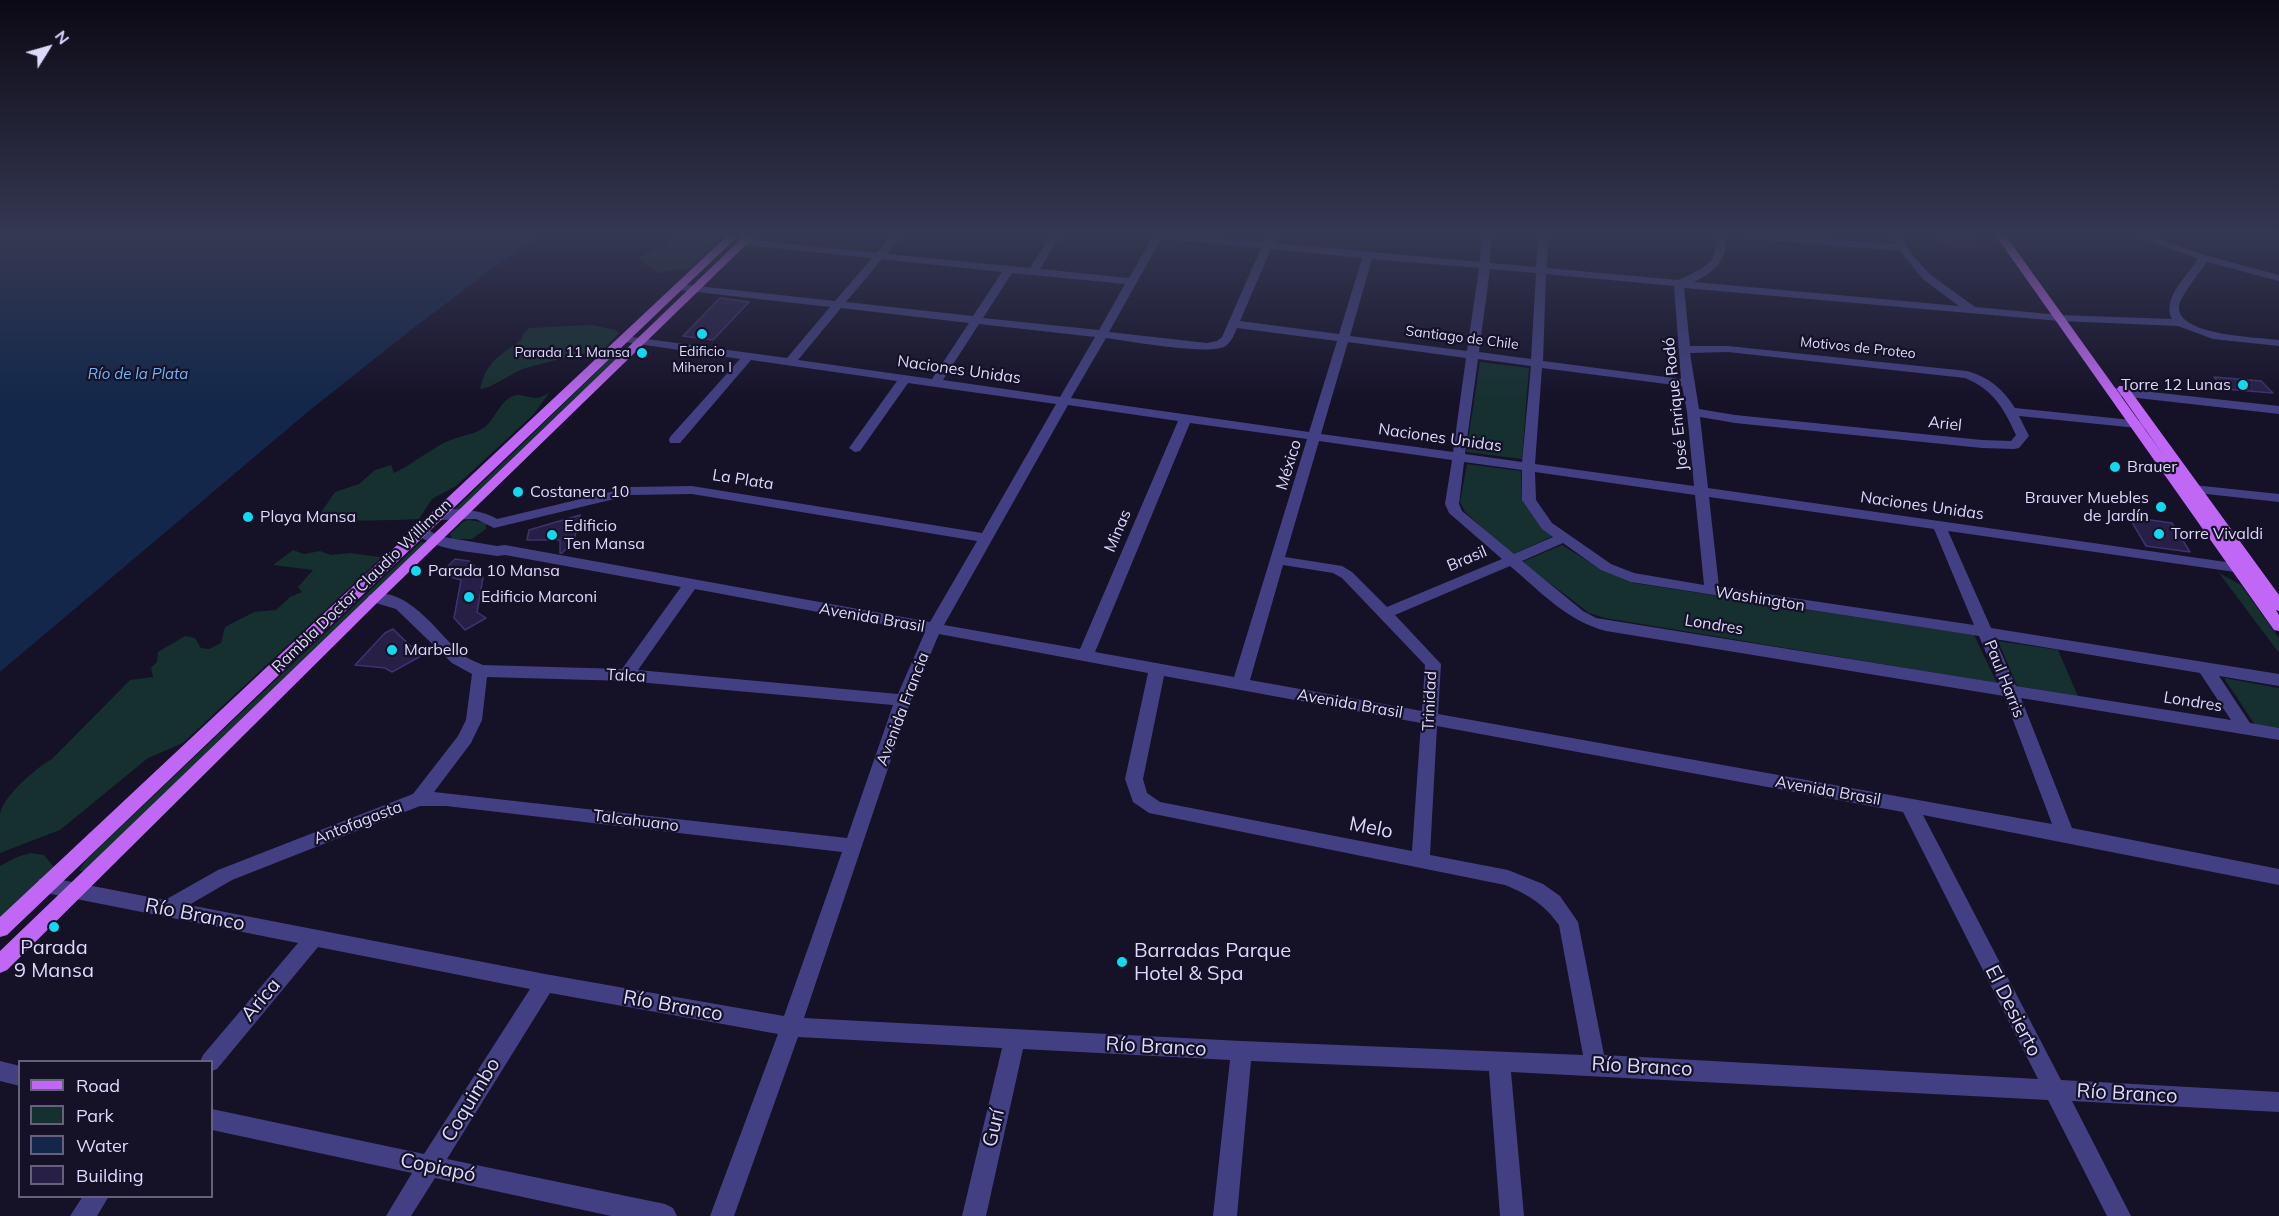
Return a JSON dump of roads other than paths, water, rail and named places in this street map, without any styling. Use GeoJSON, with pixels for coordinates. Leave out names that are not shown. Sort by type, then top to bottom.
{"type":"FeatureCollection","features":[{"type":"Feature","properties":{"kind":"main road","name":"Rambla Doctor Claudio Williman"},"geometry":{"type":"LineString","coordinates":[[0,964],[374,598],[428,536],[439,516],[674,293]]}},
{"type":"Feature","properties":{"kind":"main road","name":"Rambla Doctor Claudio Williman"},"geometry":{"type":"LineString","coordinates":[[0,929],[428,536],[463,514],[691,293]]}},
{"type":"Feature","properties":{"kind":"main road"},"geometry":{"type":"LineString","coordinates":[[2047,293],[2066,317]]}},
{"type":"Feature","properties":{"kind":"main road"},"geometry":{"type":"LineString","coordinates":[[2050,293],[2143,425],[2181,488],[2237,567],[2274,606]]}},
{"type":"Feature","properties":{"kind":"main road"},"geometry":{"type":"LineString","coordinates":[[2143,425],[2196,489],[2252,569],[2274,606],[2279,626]]}},
{"type":"Feature","properties":{"kind":"street"},"geometry":{"type":"LineString","coordinates":[[728,293],[1207,346],[1221,344],[1227,338],[1248,293]]}},
{"type":"Feature","properties":{"kind":"street"},"geometry":{"type":"LineString","coordinates":[[789,363],[848,293]]}},
{"type":"Feature","properties":{"kind":"street"},"geometry":{"type":"LineString","coordinates":[[935,383],[994,293]]}},
{"type":"Feature","properties":{"kind":"street","name":"Avenida Francia"},"geometry":{"type":"LineString","coordinates":[[722,1216],[791,1027],[903,700],[934,629],[1126,293]]}},
{"type":"Feature","properties":{"kind":"street","name":"México"},"geometry":{"type":"LineString","coordinates":[[1240,685],[1357,293]]}},
{"type":"Feature","properties":{"kind":"street","name":"Londres"},"geometry":{"type":"LineString","coordinates":[[1481,293],[1452,504],[1456,513],[1578,615],[1591,622],[2279,734]]}},
{"type":"Feature","properties":{"kind":"street","name":"Washington"},"geometry":{"type":"LineString","coordinates":[[1540,293],[1537,363],[1528,467],[1529,500],[1547,526],[1606,567],[1631,577],[1712,591],[1985,632],[2279,681]]}},
{"type":"Feature","properties":{"kind":"street","name":"José Enrique Rodó"},"geometry":{"type":"LineString","coordinates":[[1680,293],[1687,383],[1693,412],[1712,591]]}},
{"type":"Feature","properties":{"kind":"street"},"geometry":{"type":"LineString","coordinates":[[1788,293],[2066,317],[2180,323],[2213,336],[2279,343]]}},
{"type":"Feature","properties":{"kind":"street"},"geometry":{"type":"LineString","coordinates":[[1948,293],[1977,310]]}},
{"type":"Feature","properties":{"kind":"street"},"geometry":{"type":"LineString","coordinates":[[2180,323],[2174,314],[2174,303],[2181,293]]}},
{"type":"Feature","properties":{"kind":"street","name":"Santiago de Chile"},"geometry":{"type":"LineString","coordinates":[[1234,324],[1687,383]]}},
{"type":"Feature","properties":{"kind":"street","name":"Naciones Unidas"},"geometry":{"type":"LineString","coordinates":[[625,339],[2252,569]]}},
{"type":"Feature","properties":{"kind":"street","name":"Motivos de Proteo"},"geometry":{"type":"LineString","coordinates":[[1686,350],[1728,349],[1967,375],[1988,383],[1997,390],[2011,411]]}},
{"type":"Feature","properties":{"kind":"street"},"geometry":{"type":"LineString","coordinates":[[675,440],[748,357]]}},
{"type":"Feature","properties":{"kind":"street"},"geometry":{"type":"LineString","coordinates":[[855,448],[905,379]]}},
{"type":"Feature","properties":{"kind":"street"},"geometry":{"type":"LineString","coordinates":[[2120,392],[2279,410]]}},
{"type":"Feature","properties":{"kind":"street"},"geometry":{"type":"LineString","coordinates":[[2011,411],[2143,425]]}},
{"type":"Feature","properties":{"kind":"street","name":"Ariel"},"geometry":{"type":"LineString","coordinates":[[1693,412],[1735,419],[2014,445],[2023,436],[2011,411]]}},
{"type":"Feature","properties":{"kind":"street","name":"Minas"},"geometry":{"type":"LineString","coordinates":[[1085,657],[1185,419]]}},
{"type":"Feature","properties":{"kind":"street"},"geometry":{"type":"LineString","coordinates":[[2181,488],[2279,498]]}},
{"type":"Feature","properties":{"kind":"street","name":"La Plata"},"geometry":{"type":"LineString","coordinates":[[467,545],[493,529],[609,495],[639,491],[692,490],[987,537]]}},
{"type":"Feature","properties":{"kind":"street"},"geometry":{"type":"LineString","coordinates":[[439,516],[463,514],[490,520],[495,542],[505,549]]}},
{"type":"Feature","properties":{"kind":"street","name":"Paul Harris"},"geometry":{"type":"LineString","coordinates":[[1939,525],[2010,691],[2065,834]]}},
{"type":"Feature","properties":{"kind":"street","name":"Avenida Brasil"},"geometry":{"type":"LineString","coordinates":[[428,536],[497,551],[505,549],[690,585],[1909,805],[2279,877]]}},
{"type":"Feature","properties":{"kind":"street","name":"Brasil"},"geometry":{"type":"LineString","coordinates":[[1384,614],[1563,538]]}},
{"type":"Feature","properties":{"kind":"street","name":"Trinidad"},"geometry":{"type":"LineString","coordinates":[[1278,560],[1337,569],[1347,575],[1433,664],[1420,861]]}},
{"type":"Feature","properties":{"kind":"street"},"geometry":{"type":"LineString","coordinates":[[626,675],[690,585]]}},
{"type":"Feature","properties":{"kind":"street","name":"Talca"},"geometry":{"type":"LineString","coordinates":[[374,598],[393,601],[401,605],[458,659],[480,671],[626,675],[903,700]]}},
{"type":"Feature","properties":{"kind":"street"},"geometry":{"type":"LineString","coordinates":[[2206,669],[2245,729]]}},
{"type":"Feature","properties":{"kind":"street","name":"Melo"},"geometry":{"type":"LineString","coordinates":[[1157,670],[1134,779],[1139,796],[1155,808],[1508,878],[1536,890],[1553,902],[1568,922],[1595,1065]]}},
{"type":"Feature","properties":{"kind":"street","name":"Antofagasta"},"geometry":{"type":"LineString","coordinates":[[166,909],[225,874],[419,799],[465,739],[474,720],[480,671]]}},
{"type":"Feature","properties":{"kind":"street","name":"Talcahuano"},"geometry":{"type":"LineString","coordinates":[[419,799],[446,799],[854,846]]}},
{"type":"Feature","properties":{"kind":"street","name":"El Desierto"},"geometry":{"type":"LineString","coordinates":[[1909,805],[2119,1216]]}},
{"type":"Feature","properties":{"kind":"street","name":"Río Branco"},"geometry":{"type":"LineString","coordinates":[[46,885],[313,939],[791,1027],[1241,1051],[1595,1065],[2279,1102]]}},
{"type":"Feature","properties":{"kind":"street","name":"Arica"},"geometry":{"type":"LineString","coordinates":[[212,1060],[313,939]]}},
{"type":"Feature","properties":{"kind":"street","name":"Coquimbo"},"geometry":{"type":"LineString","coordinates":[[398,1216],[545,983]]}},
{"type":"Feature","properties":{"kind":"street","name":"Gurí"},"geometry":{"type":"LineString","coordinates":[[974,1216],[1015,1039]]}},
{"type":"Feature","properties":{"kind":"street"},"geometry":{"type":"LineString","coordinates":[[1225,1216],[1241,1051]]}},
{"type":"Feature","properties":{"kind":"street"},"geometry":{"type":"LineString","coordinates":[[1498,1061],[1512,1216]]}},
{"type":"Feature","properties":{"kind":"street"},"geometry":{"type":"LineString","coordinates":[[0,1071],[18,1076]]}},
{"type":"Feature","properties":{"kind":"street","name":"Copiapó"},"geometry":{"type":"LineString","coordinates":[[213,1120],[665,1216]]}},
{"type":"Feature","properties":{"kind":"street"},"geometry":{"type":"LineString","coordinates":[[82,1216],[97,1198]]}},
{"type":"Feature","properties":{"kind":"water","name":"Río de la Plata"},"geometry":{"type":"Polygon","coordinates":[[[0,293],[460,293],[310,410],[0,672],[0,293]]]}},
{"type":"Feature","properties":{"kind":"place","name":"Edificio Miheron I"},"geometry":{"type":"Point","coordinates":[702,334]}},
{"type":"Feature","properties":{"kind":"place","name":"Parada 11 Mansa"},"geometry":{"type":"Point","coordinates":[642,353]}},
{"type":"Feature","properties":{"kind":"place","name":"Torre 12 Lunas"},"geometry":{"type":"Point","coordinates":[2243,385]}},
{"type":"Feature","properties":{"kind":"place","name":"Brauer"},"geometry":{"type":"Point","coordinates":[2115,467]}},
{"type":"Feature","properties":{"kind":"place","name":"Costanera 10"},"geometry":{"type":"Point","coordinates":[518,492]}},
{"type":"Feature","properties":{"kind":"place","name":"Brauver Muebles de Jardín"},"geometry":{"type":"Point","coordinates":[2161,507]}},
{"type":"Feature","properties":{"kind":"place","name":"Playa Mansa"},"geometry":{"type":"Point","coordinates":[248,517]}},
{"type":"Feature","properties":{"kind":"place","name":"Torre Vivaldi"},"geometry":{"type":"Point","coordinates":[2159,534]}},
{"type":"Feature","properties":{"kind":"place","name":"Edificio Ten Mansa"},"geometry":{"type":"Point","coordinates":[552,535]}},
{"type":"Feature","properties":{"kind":"place","name":"Parada 10 Mansa"},"geometry":{"type":"Point","coordinates":[416,571]}},
{"type":"Feature","properties":{"kind":"place","name":"Edificio Marconi"},"geometry":{"type":"Point","coordinates":[469,597]}},
{"type":"Feature","properties":{"kind":"place","name":"Marbello"},"geometry":{"type":"Point","coordinates":[392,650]}},
{"type":"Feature","properties":{"kind":"place","name":"Parada 9 Mansa"},"geometry":{"type":"Point","coordinates":[54,927]}},
{"type":"Feature","properties":{"kind":"place","name":"Barradas Parque Hotel & Spa"},"geometry":{"type":"Point","coordinates":[1122,962]}}]}
